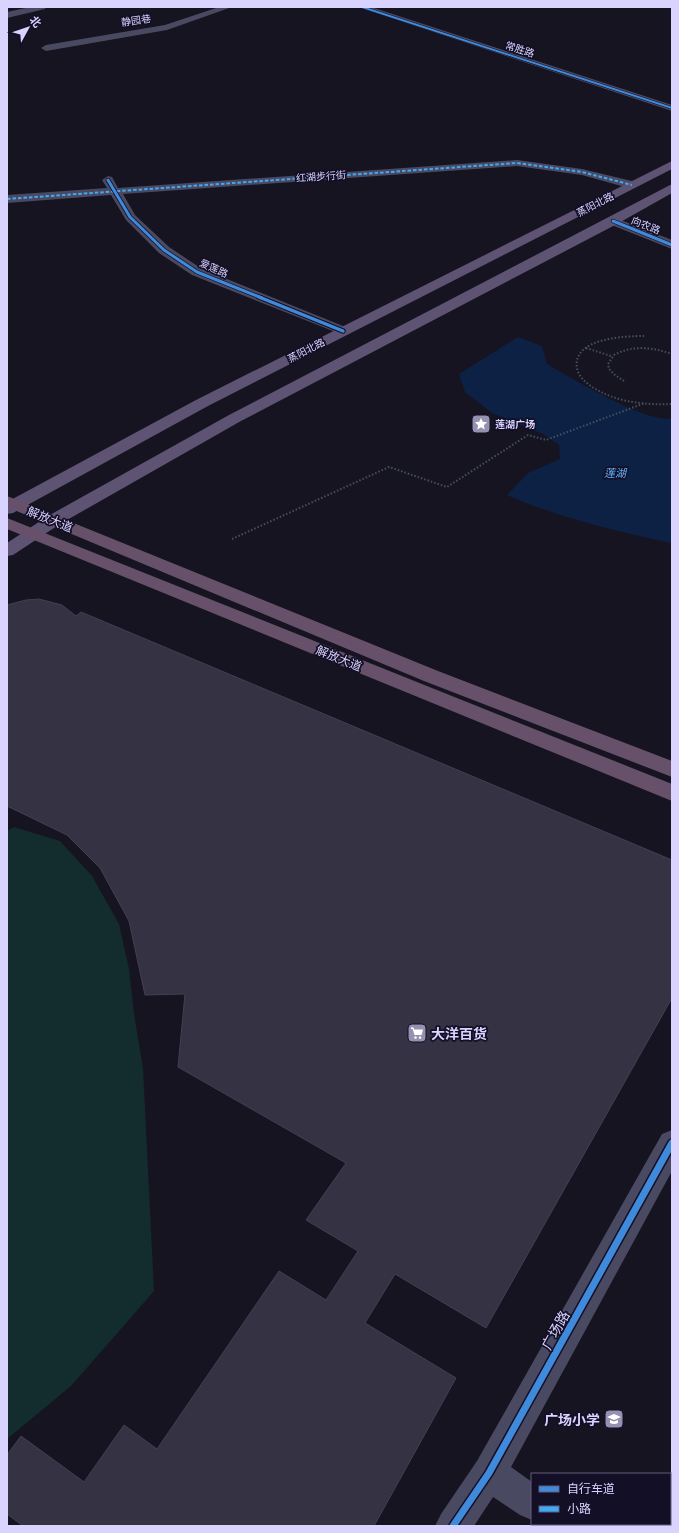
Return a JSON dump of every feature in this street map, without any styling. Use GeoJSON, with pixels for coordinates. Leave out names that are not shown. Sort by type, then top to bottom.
{"type":"FeatureCollection","features":[{"type":"Feature","properties":{"kind":"highway","name":"解放大道"},"geometry":{"type":"LineString","coordinates":[[10,505],[54,520],[431,676],[672,769]]}},
{"type":"Feature","properties":{"kind":"highway","name":"解放大道"},"geometry":{"type":"LineString","coordinates":[[7,523],[672,793]]}},
{"type":"Feature","properties":{"kind":"main road","name":"蒸阳北路"},"geometry":{"type":"LineString","coordinates":[[10,505],[202,403],[672,164]]}},
{"type":"Feature","properties":{"kind":"main road","name":"蒸阳北路"},"geometry":{"type":"LineString","coordinates":[[7,551],[54,520],[242,414],[613,221],[672,188]]}},
{"type":"Feature","properties":{"kind":"street"},"geometry":{"type":"LineString","coordinates":[[7,11],[27,7]]}},
{"type":"Feature","properties":{"kind":"street"},"geometry":{"type":"LineString","coordinates":[[7,15],[42,7]]}},
{"type":"Feature","properties":{"kind":"street","name":"静园巷"},"geometry":{"type":"LineString","coordinates":[[46,48],[167,27],[228,7]]}},
{"type":"Feature","properties":{"kind":"street","name":"常胜路"},"geometry":{"type":"LineString","coordinates":[[362,7],[672,108]]}},
{"type":"Feature","properties":{"kind":"street","name":"常胜路"},"geometry":{"type":"LineString","coordinates":[[372,7],[672,105]]}},
{"type":"Feature","properties":{"kind":"street","name":"红湖步行街"},"geometry":{"type":"LineString","coordinates":[[7,199],[111,186],[517,163],[582,172],[632,185]]}},
{"type":"Feature","properties":{"kind":"street","name":"爱莲路"},"geometry":{"type":"LineString","coordinates":[[111,186],[130,216],[164,250],[197,272],[343,331]]}},
{"type":"Feature","properties":{"kind":"street","name":"向农路"},"geometry":{"type":"LineString","coordinates":[[613,221],[672,245]]}},
{"type":"Feature","properties":{"kind":"street","name":"广场路"},"geometry":{"type":"LineString","coordinates":[[453,1526],[489,1473],[672,1143]]}},
{"type":"Feature","properties":{"kind":"street"},"geometry":{"type":"LineString","coordinates":[[489,1473],[531,1502]]}},
{"type":"Feature","properties":{"kind":"path"},"geometry":{"type":"LineString","coordinates":[[644,336],[621,336],[601,341],[586,348],[577,358],[576,369],[584,380],[606,393],[620,398],[645,403],[672,404]]}},
{"type":"Feature","properties":{"kind":"path"},"geometry":{"type":"LineString","coordinates":[[586,348],[612,356]]}},
{"type":"Feature","properties":{"kind":"path"},"geometry":{"type":"LineString","coordinates":[[624,381],[614,376],[608,370],[606,364],[612,356],[626,350],[638,348],[651,349],[672,354]]}},
{"type":"Feature","properties":{"kind":"path"},"geometry":{"type":"LineString","coordinates":[[232,540],[389,467],[447,487],[528,435],[546,440],[645,403]]}},
{"type":"Feature","properties":{"kind":"green space"},"geometry":{"type":"Polygon","coordinates":[[[14,827],[60,841],[92,876],[119,924],[129,969],[134,1014],[143,1068],[154,1291],[71,1386],[7,1439],[7,831],[14,827]]]}},
{"type":"Feature","properties":{"kind":"water","name":"莲湖"},"geometry":{"type":"Polygon","coordinates":[[[518,337],[542,346],[547,364],[591,389],[645,414],[660,418],[672,418],[672,543],[630,534],[567,517],[547,511],[507,495],[528,473],[560,459],[559,445],[543,434],[492,413],[465,392],[459,374],[518,337]]]}},
{"type":"Feature","properties":{"kind":"building","name":"大洋百货"},"geometry":{"type":"Polygon","coordinates":[[[39,599],[62,605],[76,616],[81,612],[672,860],[672,998],[486,1328],[395,1274],[365,1323],[456,1378],[374,1526],[23,1526],[7,1514],[7,1455],[21,1436],[84,1482],[124,1425],[157,1449],[279,1271],[326,1300],[358,1251],[306,1220],[346,1163],[178,1067],[185,994],[145,995],[129,921],[100,868],[67,835],[7,806],[7,605],[26,600],[39,599]]]}},
{"type":"Feature","properties":{"kind":"marked path"},"geometry":{"type":"LineString","coordinates":[[7,199],[517,163],[582,172],[632,185]]}},
{"type":"Feature","properties":{"kind":"cycle path"},"geometry":{"type":"LineString","coordinates":[[362,7],[672,108]]}},
{"type":"Feature","properties":{"kind":"cycle path"},"geometry":{"type":"LineString","coordinates":[[108,180],[130,217],[164,250],[197,272],[343,331]]}},
{"type":"Feature","properties":{"kind":"cycle path"},"geometry":{"type":"LineString","coordinates":[[613,221],[672,245]]}},
{"type":"Feature","properties":{"kind":"cycle path"},"geometry":{"type":"LineString","coordinates":[[453,1526],[489,1473],[672,1143]]}},
{"type":"Feature","properties":{"kind":"place","name":"莲湖广场"},"geometry":{"type":"Point","coordinates":[481,424]}},
{"type":"Feature","properties":{"kind":"place","name":"大洋百货"},"geometry":{"type":"Point","coordinates":[417,1033]}},
{"type":"Feature","properties":{"kind":"place","name":"广场小学"},"geometry":{"type":"Point","coordinates":[614,1419]}}]}
